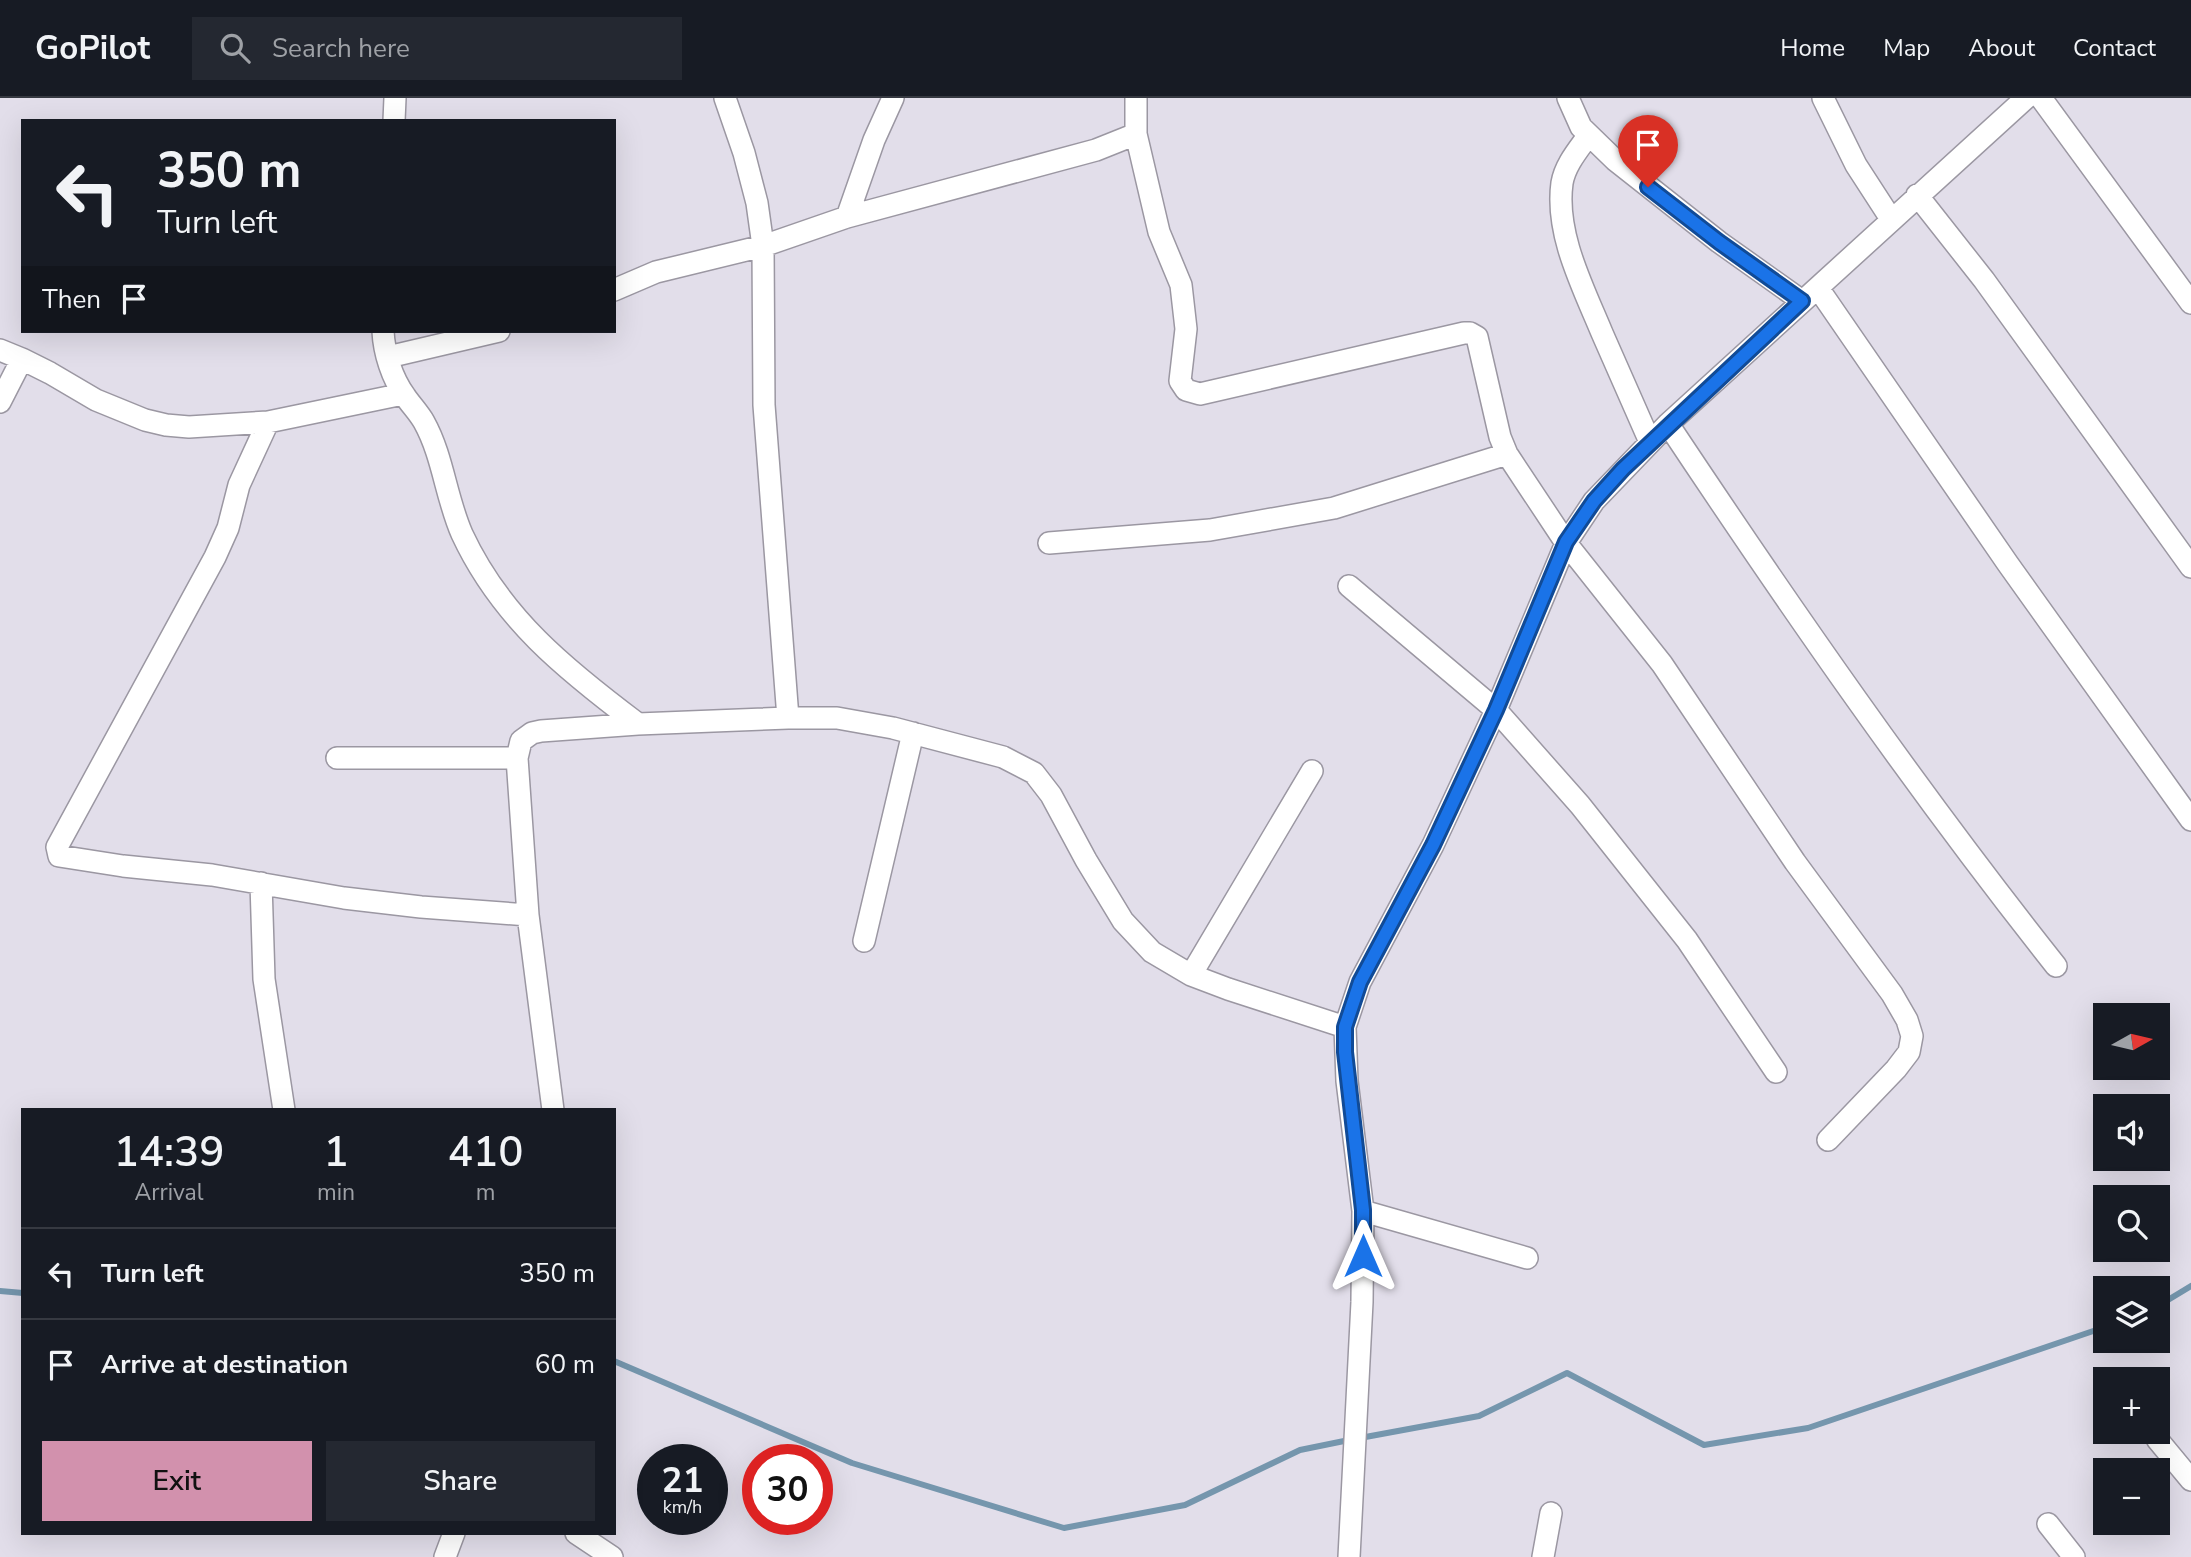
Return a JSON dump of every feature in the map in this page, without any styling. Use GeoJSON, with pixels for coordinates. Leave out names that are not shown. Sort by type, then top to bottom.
{"type":"FeatureCollection","features":[{"type":"Feature","properties":{"kind":"street"},"geometry":{"type":"LineString","coordinates":[[394,119],[395,98]]}},
{"type":"Feature","properties":{"kind":"street"},"geometry":{"type":"LineString","coordinates":[[725,98],[744,153],[757,203],[763,246],[764,405],[788,718]]}},
{"type":"Feature","properties":{"kind":"street"},"geometry":{"type":"LineString","coordinates":[[846,216],[874,140],[893,98]]}},
{"type":"Feature","properties":{"kind":"street"},"geometry":{"type":"LineString","coordinates":[[1136,98],[1136,134],[1159,232],[1181,285],[1186,329],[1180,381],[1186,390],[1200,394],[1469,332],[1478,337],[1500,438],[1507,454],[1566,542],[1662,664],[1794,862],[1892,994],[1907,1020],[1912,1036],[1909,1052],[1828,1140]]}},
{"type":"Feature","properties":{"kind":"street"},"geometry":{"type":"LineString","coordinates":[[1568,98],[1574,115],[1588,136],[1719,242],[1810,294],[2191,820]]}},
{"type":"Feature","properties":{"kind":"street"},"geometry":{"type":"LineString","coordinates":[[1823,98],[1856,165],[1891,219]]}},
{"type":"Feature","properties":{"kind":"street"},"geometry":{"type":"LineString","coordinates":[[1349,1557],[1363,1302],[1363,1210],[1347,1081],[1345,1027],[1360,982],[1433,845],[1496,710],[1566,542],[1594,501],[1668,424],[2026,98]]}},
{"type":"Feature","properties":{"kind":"street"},"geometry":{"type":"LineString","coordinates":[[2041,98],[2191,303]]}},
{"type":"Feature","properties":{"kind":"street"},"geometry":{"type":"LineString","coordinates":[[616,289],[656,272],[763,246],[846,216],[1096,150],[1136,134]]}},
{"type":"Feature","properties":{"kind":"street"},"geometry":{"type":"LineString","coordinates":[[1588,136],[1571,159],[1562,180],[1561,202],[1566,234],[1578,276],[1650,442]]}},
{"type":"Feature","properties":{"kind":"street"},"geometry":{"type":"LineString","coordinates":[[1917,195],[1984,279],[2191,567]]}},
{"type":"Feature","properties":{"kind":"street"},"geometry":{"type":"LineString","coordinates":[[383,333],[388,357],[403,394],[424,421],[461,532],[482,572],[532,636],[574,676],[638,724]]}},
{"type":"Feature","properties":{"kind":"street"},"geometry":{"type":"LineString","coordinates":[[388,357],[490,333]]}},
{"type":"Feature","properties":{"kind":"street"},"geometry":{"type":"LineString","coordinates":[[0,350],[50,373],[96,400],[145,420],[166,425],[268,422],[403,394]]}},
{"type":"Feature","properties":{"kind":"street"},"geometry":{"type":"LineString","coordinates":[[0,402],[22,359]]}},
{"type":"Feature","properties":{"kind":"street"},"geometry":{"type":"LineString","coordinates":[[268,422],[239,485],[228,528],[215,557],[57,850],[62,858],[261,883],[344,898],[528,915]]}},
{"type":"Feature","properties":{"kind":"street"},"geometry":{"type":"LineString","coordinates":[[1668,424],[1829,662],[1995,889],[2056,966]]}},
{"type":"Feature","properties":{"kind":"street"},"geometry":{"type":"LineString","coordinates":[[1049,543],[1210,530],[1334,508],[1507,454]]}},
{"type":"Feature","properties":{"kind":"street"},"geometry":{"type":"LineString","coordinates":[[1349,586],[1496,710],[1580,805],[1687,940],[1776,1072]]}},
{"type":"Feature","properties":{"kind":"street"},"geometry":{"type":"LineString","coordinates":[[553,1108],[528,915],[517,758],[521,741],[532,733],[638,724],[788,718],[837,719],[913,733],[1003,757],[1034,773],[1051,795],[1123,921],[1152,952],[1191,975],[1345,1027]]}},
{"type":"Feature","properties":{"kind":"street"},"geometry":{"type":"LineString","coordinates":[[864,941],[913,733]]}},
{"type":"Feature","properties":{"kind":"street"},"geometry":{"type":"LineString","coordinates":[[337,758],[517,758]]}},
{"type":"Feature","properties":{"kind":"street"},"geometry":{"type":"LineString","coordinates":[[1191,975],[1312,771]]}},
{"type":"Feature","properties":{"kind":"street"},"geometry":{"type":"LineString","coordinates":[[261,883],[264,979],[284,1108]]}},
{"type":"Feature","properties":{"kind":"street"},"geometry":{"type":"LineString","coordinates":[[1363,1210],[1527,1258]]}},
{"type":"Feature","properties":{"kind":"street"},"geometry":{"type":"LineString","coordinates":[[2161,1444],[2191,1480]]}},
{"type":"Feature","properties":{"kind":"street"},"geometry":{"type":"LineString","coordinates":[[1543,1557],[1551,1513]]}},
{"type":"Feature","properties":{"kind":"street"},"geometry":{"type":"LineString","coordinates":[[2048,1524],[2074,1557]]}},
{"type":"Feature","properties":{"kind":"street"},"geometry":{"type":"LineString","coordinates":[[444,1557],[453,1535]]}},
{"type":"Feature","properties":{"kind":"street"},"geometry":{"type":"LineString","coordinates":[[579,1535],[612,1557]]}},
{"type":"Feature","properties":{"kind":"waterway"},"geometry":{"type":"LineString","coordinates":[[2170,1299],[2191,1286]]}},
{"type":"Feature","properties":{"kind":"waterway"},"geometry":{"type":"LineString","coordinates":[[0,1291],[21,1293]]}},
{"type":"Feature","properties":{"kind":"waterway"},"geometry":{"type":"LineString","coordinates":[[1360,1438],[1479,1416],[1567,1373],[1704,1445],[1808,1428],[2093,1331]]}},
{"type":"Feature","properties":{"kind":"waterway"},"geometry":{"type":"LineString","coordinates":[[616,1362],[852,1463],[1064,1528],[1185,1505],[1300,1450],[1349,1440]]}},
{"type":"Feature","properties":{"kind":"route"},"geometry":{"type":"LineString","coordinates":[[1363,1256],[1363,1210],[1345,1052],[1345,1027],[1360,982],[1433,845],[1496,710],[1566,542],[1594,501],[1623,469],[1802,301],[1648,187]]}}]}
